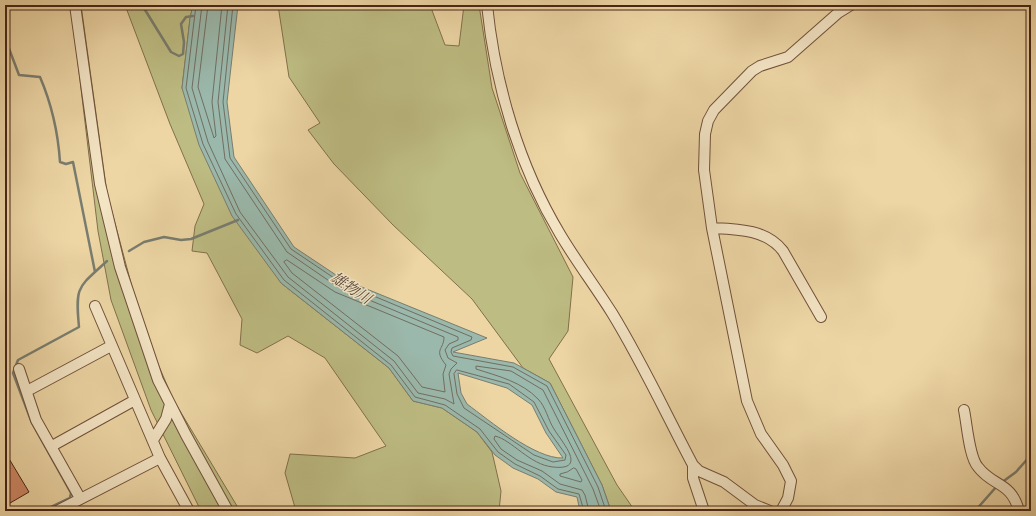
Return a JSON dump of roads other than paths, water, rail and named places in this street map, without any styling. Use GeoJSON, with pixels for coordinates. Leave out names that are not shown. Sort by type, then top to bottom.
{"type":"FeatureCollection","features":[{"type":"Feature","properties":{"kind":"street"},"geometry":{"type":"LineString","coordinates":[[75,5],[94,150],[104,206],[122,274],[158,380],[228,511]]}},
{"type":"Feature","properties":{"kind":"street"},"geometry":{"type":"LineString","coordinates":[[487,5],[501,83],[518,146],[538,193],[560,234],[612,313],[693,465],[699,471],[724,482],[755,505],[770,511]]}},
{"type":"Feature","properties":{"kind":"street"},"geometry":{"type":"LineString","coordinates":[[781,511],[788,498],[791,481],[783,464],[761,434],[747,401],[712,228],[704,170],[704,150],[708,121],[714,110],[752,71],[760,66],[788,57],[838,14],[851,5]]}},
{"type":"Feature","properties":{"kind":"street"},"geometry":{"type":"LineString","coordinates":[[712,228],[750,231],[775,241],[821,317]]}},
{"type":"Feature","properties":{"kind":"street"},"geometry":{"type":"LineString","coordinates":[[95,306],[160,458],[189,511]]}},
{"type":"Feature","properties":{"kind":"street"},"geometry":{"type":"LineString","coordinates":[[27,391],[111,346]]}},
{"type":"Feature","properties":{"kind":"street"},"geometry":{"type":"LineString","coordinates":[[18,369],[36,420],[80,498]]}},
{"type":"Feature","properties":{"kind":"street"},"geometry":{"type":"LineString","coordinates":[[52,446],[134,400]]}},
{"type":"Feature","properties":{"kind":"street"},"geometry":{"type":"LineString","coordinates":[[152,440],[166,419],[170,404]]}},
{"type":"Feature","properties":{"kind":"street"},"geometry":{"type":"LineString","coordinates":[[964,410],[974,462],[982,472],[1004,487],[1016,499],[1020,511]]}},
{"type":"Feature","properties":{"kind":"street"},"geometry":{"type":"LineString","coordinates":[[60,511],[59,510],[80,498],[160,458]]}},
{"type":"Feature","properties":{"kind":"street"},"geometry":{"type":"LineString","coordinates":[[693,465],[693,478],[704,511]]}},
{"type":"Feature","properties":{"kind":"water","name":"雄物川"},"geometry":{"type":"Polygon","coordinates":[[[193,5],[238,5],[227,102],[234,157],[294,247],[342,279],[487,338],[453,352],[514,363],[550,383],[602,485],[611,511],[580,511],[577,497],[556,492],[538,479],[513,468],[495,455],[477,432],[442,408],[413,401],[389,368],[281,283],[232,216],[199,145],[182,88],[190,18],[193,5]],[[458,373],[461,393],[467,404],[500,429],[526,446],[552,457],[563,458],[546,433],[532,405],[507,388],[458,373]]]}},
{"type":"Feature","properties":{"kind":"waterway"},"geometry":{"type":"LineString","coordinates":[[142,5],[171,52],[179,56],[183,54],[184,42],[181,24],[186,17],[193,16]]}},
{"type":"Feature","properties":{"kind":"waterway"},"geometry":{"type":"LineString","coordinates":[[5,38],[19,75],[40,77],[54,119],[60,162],[66,164],[73,162],[95,272]]}},
{"type":"Feature","properties":{"kind":"waterway"},"geometry":{"type":"LineString","coordinates":[[129,251],[144,242],[164,237],[181,240],[191,239],[238,220]]}},
{"type":"Feature","properties":{"kind":"waterway"},"geometry":{"type":"LineString","coordinates":[[49,511],[49,508],[70,498],[71,493],[32,423],[13,373],[18,360],[79,327],[78,295],[84,283],[107,261]]}},
{"type":"Feature","properties":{"kind":"waterway"},"geometry":{"type":"LineString","coordinates":[[1001,483],[1016,472],[1031,455]]}},
{"type":"Feature","properties":{"kind":"waterway"},"geometry":{"type":"LineString","coordinates":[[975,511],[997,486]]}}]}
